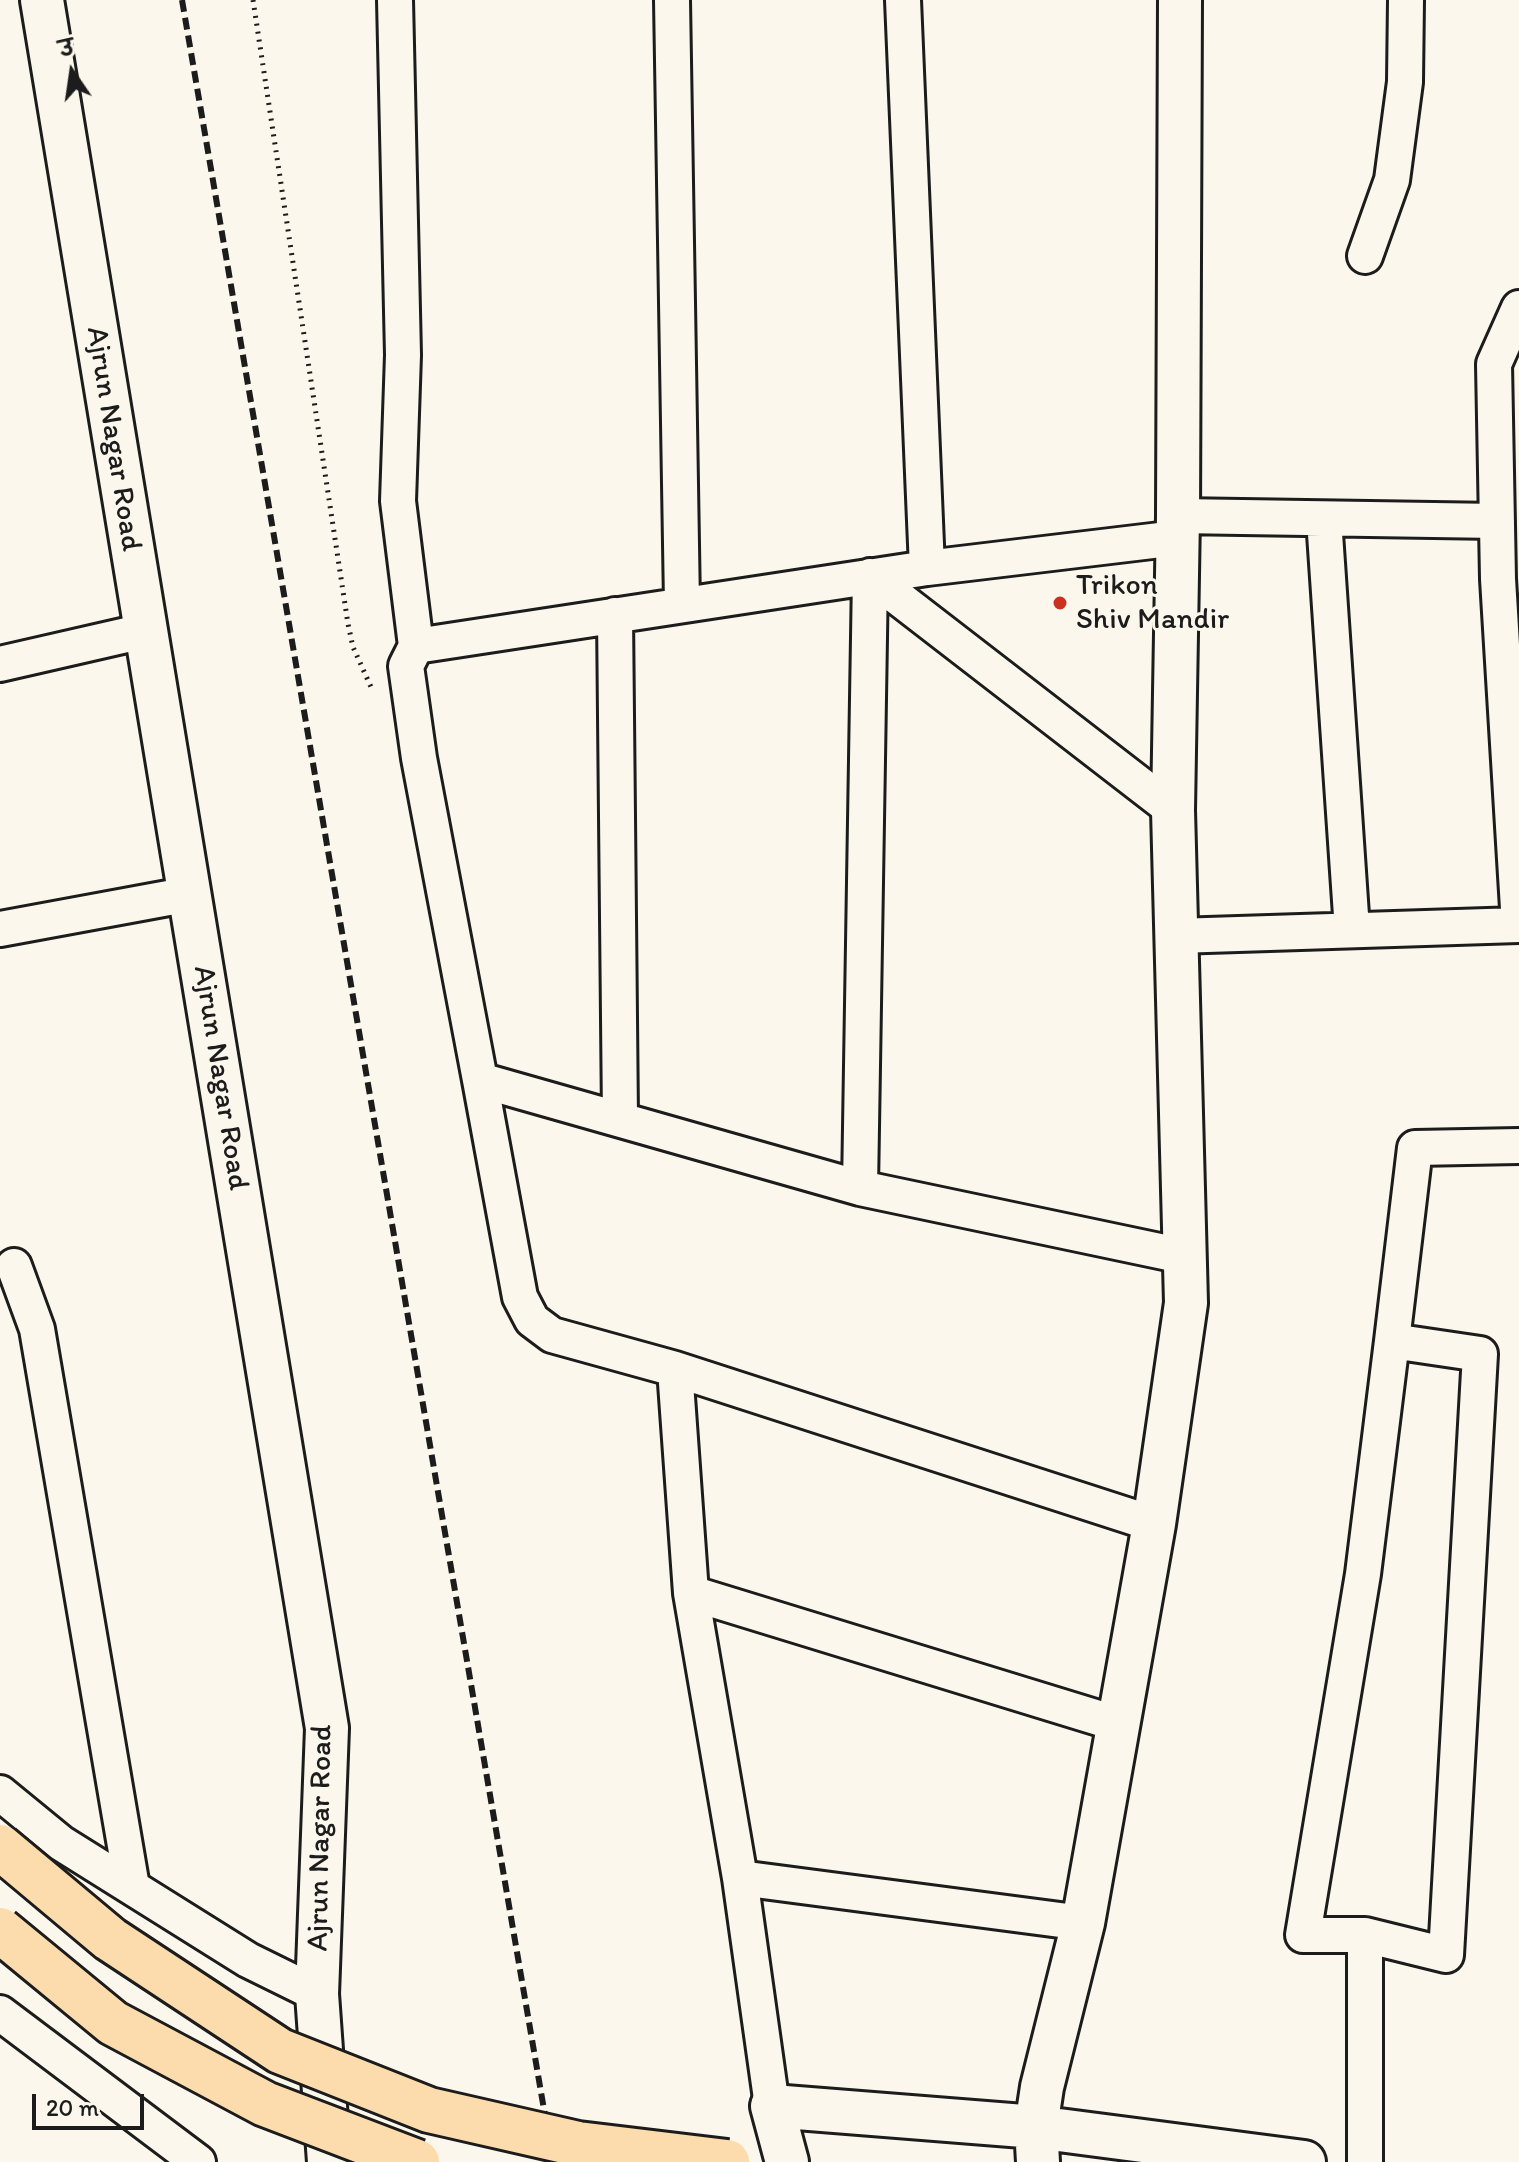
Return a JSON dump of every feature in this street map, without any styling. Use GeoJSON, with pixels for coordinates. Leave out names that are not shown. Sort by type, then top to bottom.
{"type":"FeatureCollection","features":[{"type":"Feature","properties":{"kind":"main road"},"geometry":{"type":"LineString","coordinates":[[0,1847],[110,1939],[280,2051],[429,2110],[578,2144],[727,2162]]}},
{"type":"Feature","properties":{"kind":"main road"},"geometry":{"type":"LineString","coordinates":[[0,1930],[113,2023],[265,2104],[417,2162]]}},
{"type":"Feature","properties":{"kind":"street","name":"Ajrun Nagar Road"},"geometry":{"type":"LineString","coordinates":[[42,0],[327,1728],[317,1994],[329,2162]]}},
{"type":"Feature","properties":{"kind":"street"},"geometry":{"type":"LineString","coordinates":[[395,0],[403,355],[398,501],[416,646],[406,666],[419,758],[520,1297],[532,1320],[552,1335],[675,1369],[1154,1524]]}},
{"type":"Feature","properties":{"kind":"street"},"geometry":{"type":"LineString","coordinates":[[672,0],[682,604]]}},
{"type":"Feature","properties":{"kind":"street"},"geometry":{"type":"LineString","coordinates":[[903,0],[927,568]]}},
{"type":"Feature","properties":{"kind":"street"},"geometry":{"type":"LineString","coordinates":[[1037,2145],[1042,2087],[1083,1923],[1154,1524],[1186,1303],[1173,810],[1178,527],[1180,0]]}},
{"type":"Feature","properties":{"kind":"street"},"geometry":{"type":"LineString","coordinates":[[1365,256],[1392,180],[1405,82],[1406,0]]}},
{"type":"Feature","properties":{"kind":"street"},"geometry":{"type":"LineString","coordinates":[[1176,936],[1519,925],[1497,521],[1506,363],[1519,308]]}},
{"type":"Feature","properties":{"kind":"street"},"geometry":{"type":"LineString","coordinates":[[416,646],[1178,527],[1324,519],[1497,521]]}},
{"type":"Feature","properties":{"kind":"street"},"geometry":{"type":"LineString","coordinates":[[1324,519],[1352,930]]}},
{"type":"Feature","properties":{"kind":"street"},"geometry":{"type":"LineString","coordinates":[[870,576],[1173,810]]}},
{"type":"Feature","properties":{"kind":"street"},"geometry":{"type":"LineString","coordinates":[[860,1188],[870,576]]}},
{"type":"Feature","properties":{"kind":"street"},"geometry":{"type":"LineString","coordinates":[[615,615],[620,1118]]}},
{"type":"Feature","properties":{"kind":"street"},"geometry":{"type":"LineString","coordinates":[[0,664],[144,631]]}},
{"type":"Feature","properties":{"kind":"street"},"geometry":{"type":"LineString","coordinates":[[0,929],[190,894]]}},
{"type":"Feature","properties":{"kind":"street"},"geometry":{"type":"LineString","coordinates":[[480,1080],[860,1188],[1183,1256]]}},
{"type":"Feature","properties":{"kind":"street"},"geometry":{"type":"LineString","coordinates":[[1392,1341],[1480,1354],[1446,1955],[1365,1935],[1303,1935],[1363,1574],[1415,1148],[1519,1146]]}},
{"type":"Feature","properties":{"kind":"street"},"geometry":{"type":"LineString","coordinates":[[14,1266],[37,1329],[132,1887]]}},
{"type":"Feature","properties":{"kind":"street"},"geometry":{"type":"LineString","coordinates":[[675,1369],[691,1593],[740,1878],[772,2106],[787,2162]]}},
{"type":"Feature","properties":{"kind":"street"},"geometry":{"type":"LineString","coordinates":[[691,1593],[1118,1724]]}},
{"type":"Feature","properties":{"kind":"street"},"geometry":{"type":"LineString","coordinates":[[0,1793],[61,1843],[248,1960],[317,1994]]}},
{"type":"Feature","properties":{"kind":"street"},"geometry":{"type":"LineString","coordinates":[[740,1878],[1083,1923]]}},
{"type":"Feature","properties":{"kind":"street"},"geometry":{"type":"LineString","coordinates":[[1365,1935],[1365,2162]]}},
{"type":"Feature","properties":{"kind":"street"},"geometry":{"type":"LineString","coordinates":[[0,2013],[198,2162]]}},
{"type":"Feature","properties":{"kind":"street"},"geometry":{"type":"LineString","coordinates":[[772,2106],[1037,2145],[1304,2162]]}},
{"type":"Feature","properties":{"kind":"path"},"geometry":{"type":"LineString","coordinates":[[253,0],[348,624],[357,657],[372,689]]}},
{"type":"Feature","properties":{"kind":"railway"},"geometry":{"type":"LineString","coordinates":[[182,0],[553,2162]]}},
{"type":"Feature","properties":{"kind":"place","name":"Trikon Shiv Mandir"},"geometry":{"type":"Point","coordinates":[1060,603]}}]}
